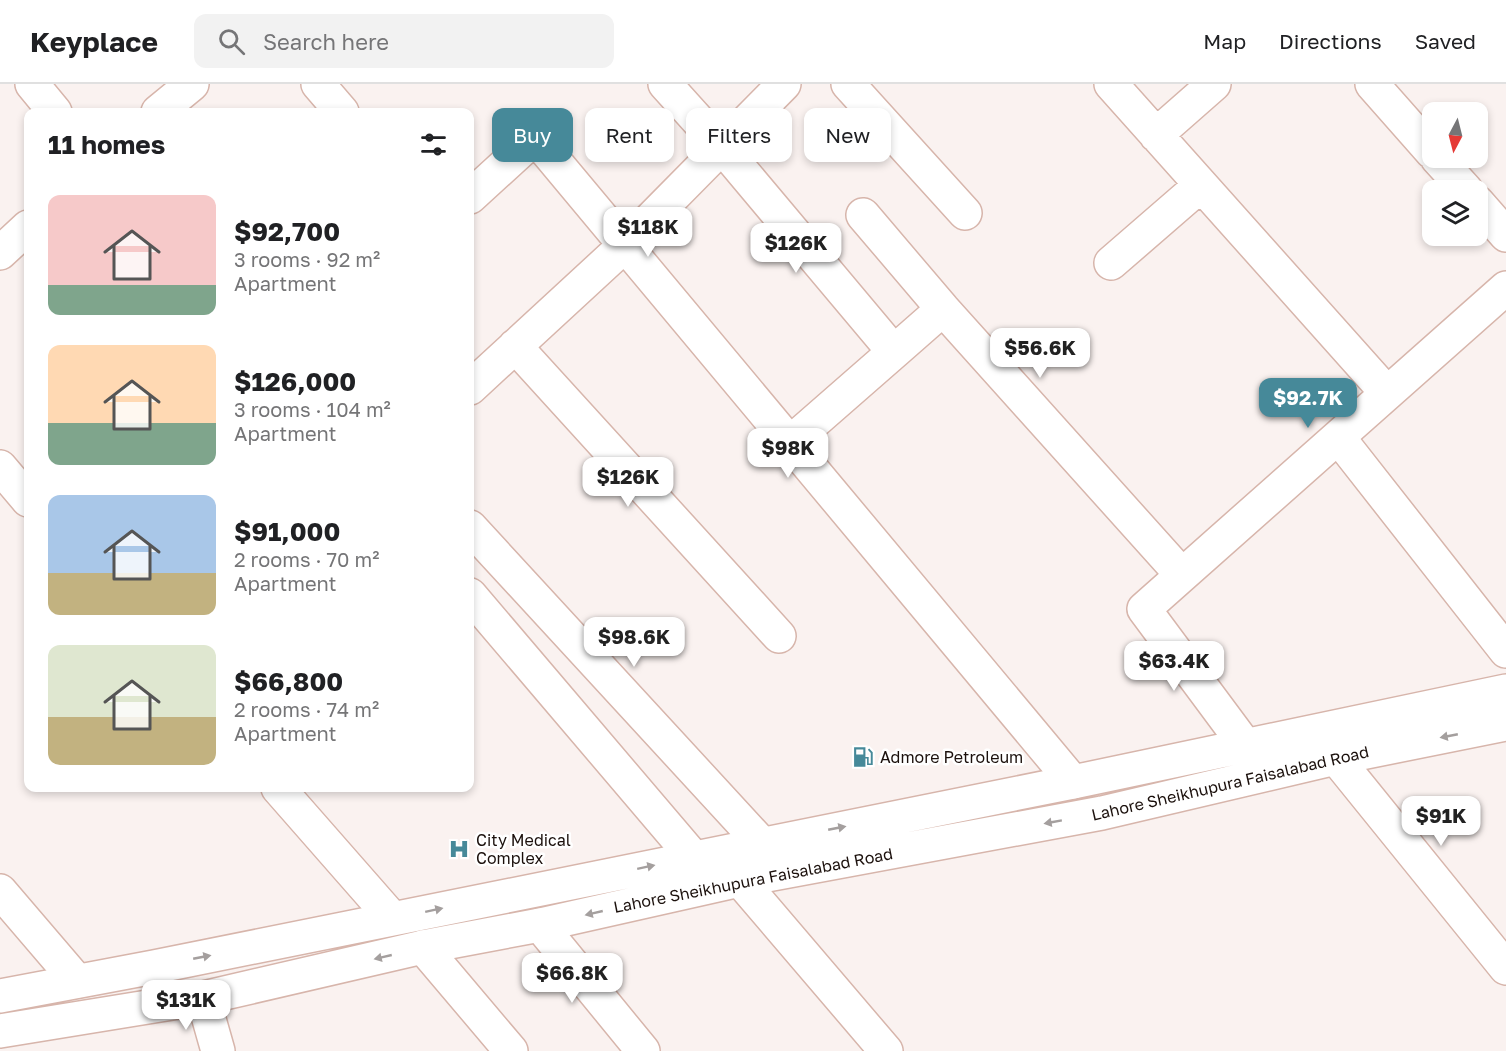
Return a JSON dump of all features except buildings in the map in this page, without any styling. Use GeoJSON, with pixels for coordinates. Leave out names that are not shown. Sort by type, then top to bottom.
{"type":"FeatureCollection","features":[{"type":"Feature","properties":{"kind":"main road"},"geometry":{"type":"LineString","coordinates":[[32,84],[52,108]]}},
{"type":"Feature","properties":{"kind":"main road"},"geometry":{"type":"LineString","coordinates":[[163,108],[192,84]]}},
{"type":"Feature","properties":{"kind":"main road"},"geometry":{"type":"LineString","coordinates":[[318,84],[339,108]]}},
{"type":"Feature","properties":{"kind":"main road"},"geometry":{"type":"LineString","coordinates":[[665,84],[687,108]]}},
{"type":"Feature","properties":{"kind":"main road"},"geometry":{"type":"LineString","coordinates":[[760,108],[784,84]]}},
{"type":"Feature","properties":{"kind":"main road"},"geometry":{"type":"LineString","coordinates":[[848,84],[965,213]]}},
{"type":"Feature","properties":{"kind":"main road"},"geometry":{"type":"LineString","coordinates":[[1111,84],[1388,393]]}},
{"type":"Feature","properties":{"kind":"main road"},"geometry":{"type":"LineString","coordinates":[[1156,135],[1214,84]]}},
{"type":"Feature","properties":{"kind":"main road"},"geometry":{"type":"LineString","coordinates":[[1372,84],[1422,141]]}},
{"type":"Feature","properties":{"kind":"main road"},"geometry":{"type":"LineString","coordinates":[[474,193],[528,144],[536,141],[543,147],[1072,782]]}},
{"type":"Feature","properties":{"kind":"main road"},"geometry":{"type":"LineString","coordinates":[[474,384],[624,246],[705,162]]}},
{"type":"Feature","properties":{"kind":"main road"},"geometry":{"type":"LineString","coordinates":[[734,162],[894,352]]}},
{"type":"Feature","properties":{"kind":"main road"},"geometry":{"type":"LineString","coordinates":[[1446,168],[1458,180]]}},
{"type":"Feature","properties":{"kind":"main road"},"geometry":{"type":"LineString","coordinates":[[1111,263],[1201,185]]}},
{"type":"Feature","properties":{"kind":"main road"},"geometry":{"type":"LineString","coordinates":[[1488,214],[1506,235]]}},
{"type":"Feature","properties":{"kind":"main road"},"geometry":{"type":"LineString","coordinates":[[863,215],[943,309],[1182,575]]}},
{"type":"Feature","properties":{"kind":"main road"},"geometry":{"type":"LineString","coordinates":[[0,253],[24,231]]}},
{"type":"Feature","properties":{"kind":"main road"},"geometry":{"type":"LineString","coordinates":[[1245,745],[1144,609],[1506,288]]}},
{"type":"Feature","properties":{"kind":"main road"},"geometry":{"type":"LineString","coordinates":[[790,442],[943,309]]}},
{"type":"Feature","properties":{"kind":"main road"},"geometry":{"type":"LineString","coordinates":[[515,346],[779,636]]}},
{"type":"Feature","properties":{"kind":"main road"},"geometry":{"type":"LineString","coordinates":[[1338,437],[1506,651]]}},
{"type":"Feature","properties":{"kind":"main road"},"geometry":{"type":"LineString","coordinates":[[0,467],[24,495]]}},
{"type":"Feature","properties":{"kind":"main road"},"geometry":{"type":"LineString","coordinates":[[474,530],[761,843]]}},
{"type":"Feature","properties":{"kind":"main road"},"geometry":{"type":"LineString","coordinates":[[474,600],[693,857]]}},
{"type":"Feature","properties":{"kind":"main road","name":"Lahore Sheikhupura Faisalabad Road"},"geometry":{"type":"LineString","coordinates":[[0,996],[1072,782],[1506,691]]}},
{"type":"Feature","properties":{"kind":"main road","name":"Lahore Sheikhupura Faisalabad Road"},"geometry":{"type":"LineString","coordinates":[[0,1031],[203,998],[423,947],[540,925],[740,880],[1102,813],[1336,758],[1506,724]]}},
{"type":"Feature","properties":{"kind":"main road"},"geometry":{"type":"LineString","coordinates":[[1336,758],[1506,968]]}},
{"type":"Feature","properties":{"kind":"main road"},"geometry":{"type":"LineString","coordinates":[[282,792],[392,918]]}},
{"type":"Feature","properties":{"kind":"main road"},"geometry":{"type":"LineString","coordinates":[[740,880],[886,1051]]}},
{"type":"Feature","properties":{"kind":"main road"},"geometry":{"type":"LineString","coordinates":[[0,891],[77,981]]}},
{"type":"Feature","properties":{"kind":"main road"},"geometry":{"type":"LineString","coordinates":[[540,925],[643,1051]]}},
{"type":"Feature","properties":{"kind":"main road"},"geometry":{"type":"LineString","coordinates":[[423,947],[512,1051]]}},
{"type":"Feature","properties":{"kind":"main road"},"geometry":{"type":"LineString","coordinates":[[203,998],[219,1051]]}},
{"type":"Feature","properties":{"kind":"place","name":"Admore Petroleum"},"geometry":{"type":"Point","coordinates":[863,757]}},
{"type":"Feature","properties":{"kind":"place","name":"City Medical Complex"},"geometry":{"type":"Point","coordinates":[459,849]}}]}
